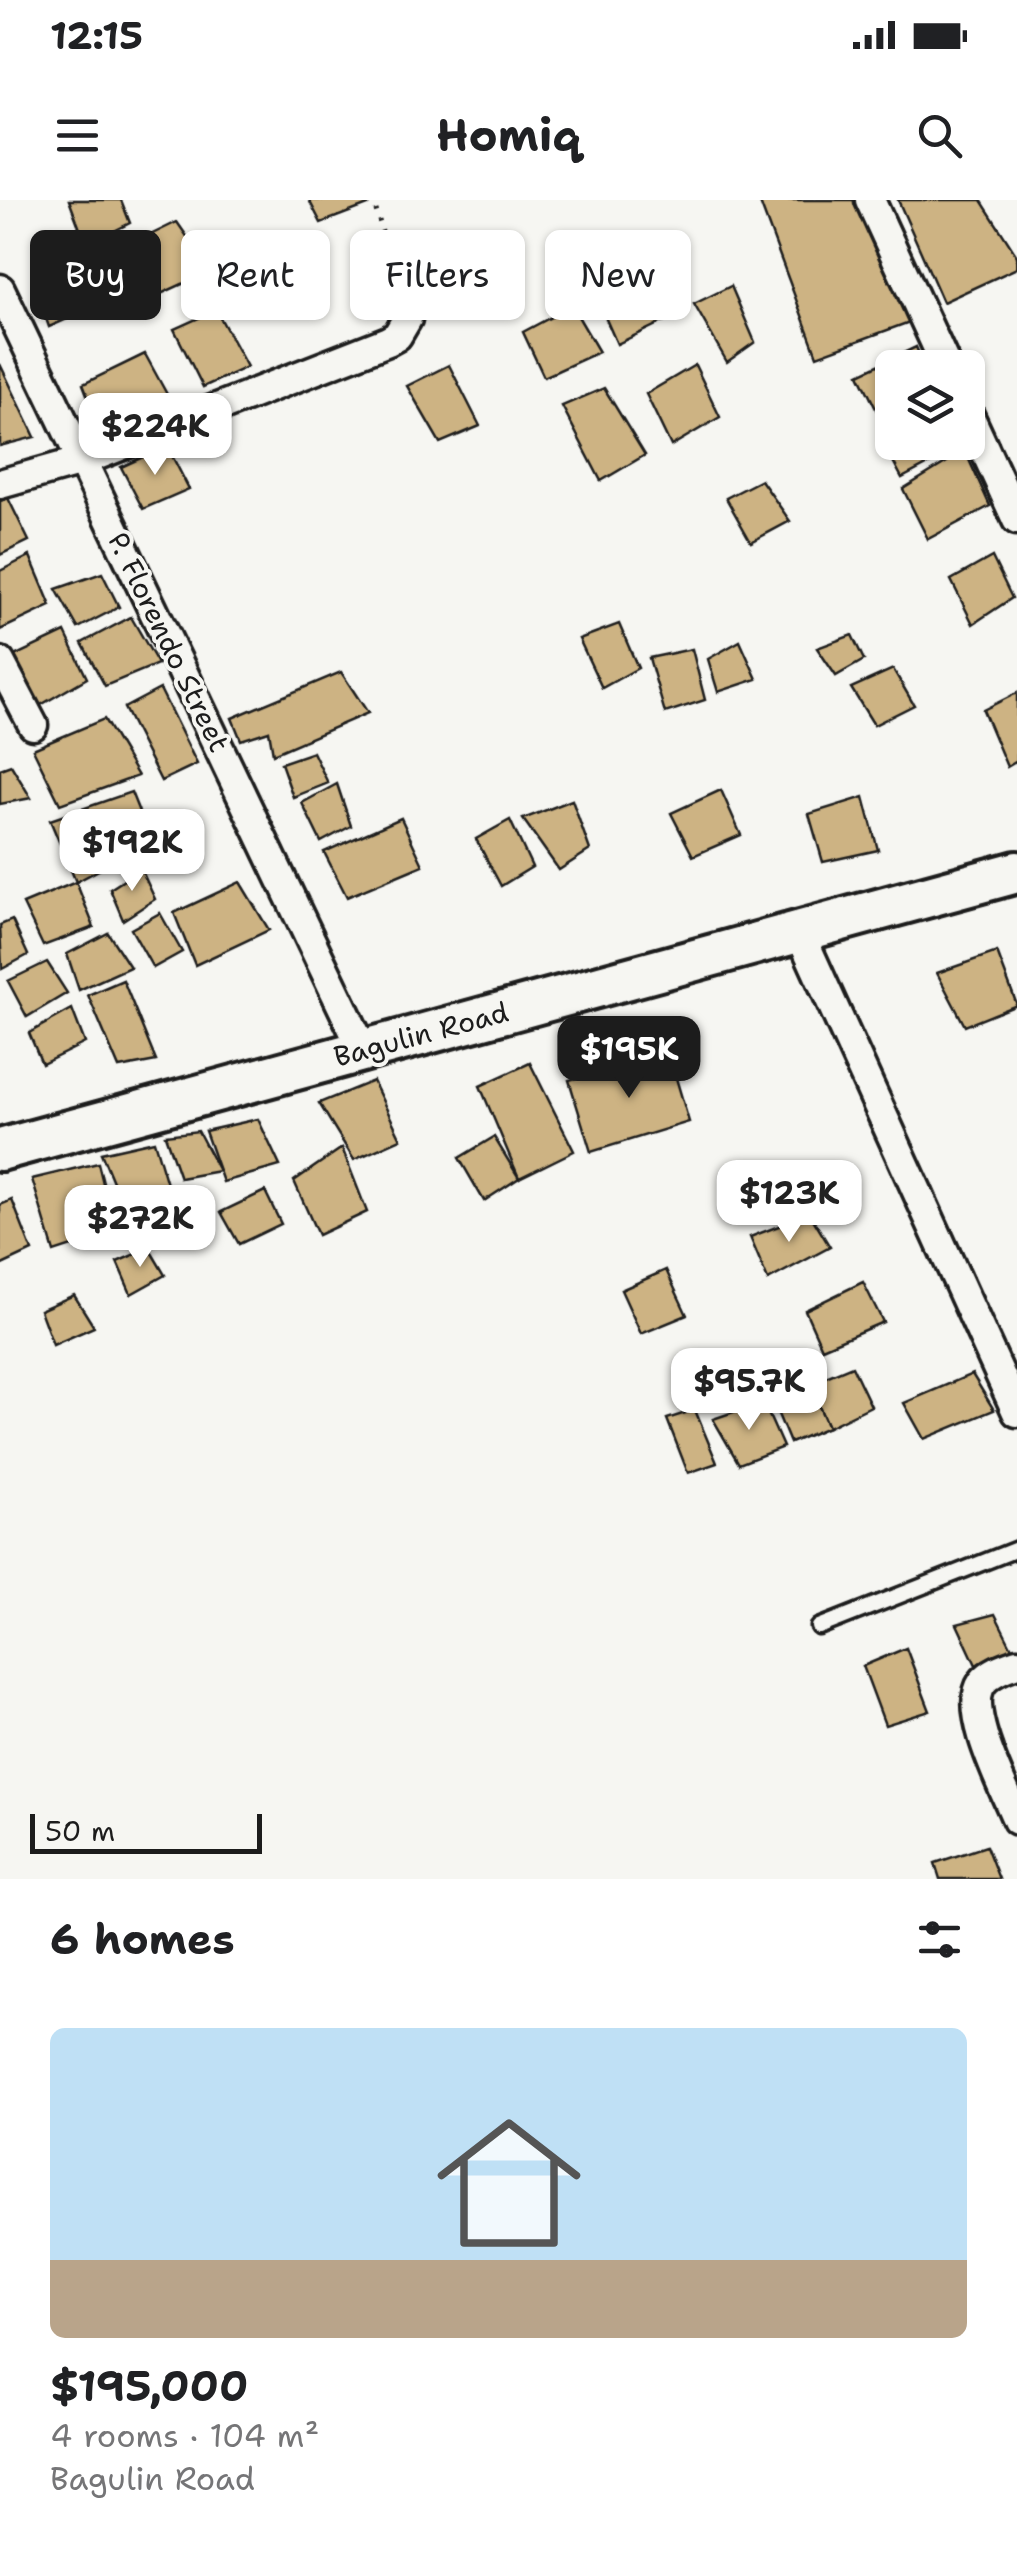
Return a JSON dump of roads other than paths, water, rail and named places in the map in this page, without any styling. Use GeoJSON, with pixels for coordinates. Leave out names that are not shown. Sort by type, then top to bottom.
{"type":"FeatureCollection","features":[{"type":"Feature","properties":{"kind":"main road","name":"Bagulin Road"},"geometry":{"type":"LineString","coordinates":[[0,1150],[1017,872]]}},
{"type":"Feature","properties":{"kind":"street"},"geometry":{"type":"LineString","coordinates":[[870,200],[939,350]]}},
{"type":"Feature","properties":{"kind":"street","name":"P. Florendo Street"},"geometry":{"type":"LineString","coordinates":[[0,289],[363,1050]]}},
{"type":"Feature","properties":{"kind":"street"},"geometry":{"type":"LineString","coordinates":[[0,484],[82,462],[388,341],[406,320]]}},
{"type":"Feature","properties":{"kind":"street"},"geometry":{"type":"LineString","coordinates":[[985,449],[1017,520]]}},
{"type":"Feature","properties":{"kind":"street"},"geometry":{"type":"LineString","coordinates":[[0,662],[32,725]]}},
{"type":"Feature","properties":{"kind":"street"},"geometry":{"type":"LineString","coordinates":[[800,932],[1017,1412]]}},
{"type":"Feature","properties":{"kind":"street"},"geometry":{"type":"LineString","coordinates":[[1017,1663],[986,1677],[976,1708],[1017,1820]]}},
{"type":"Feature","properties":{"kind":"lane"},"geometry":{"type":"LineString","coordinates":[[819,1627],[1017,1549]]}}]}
